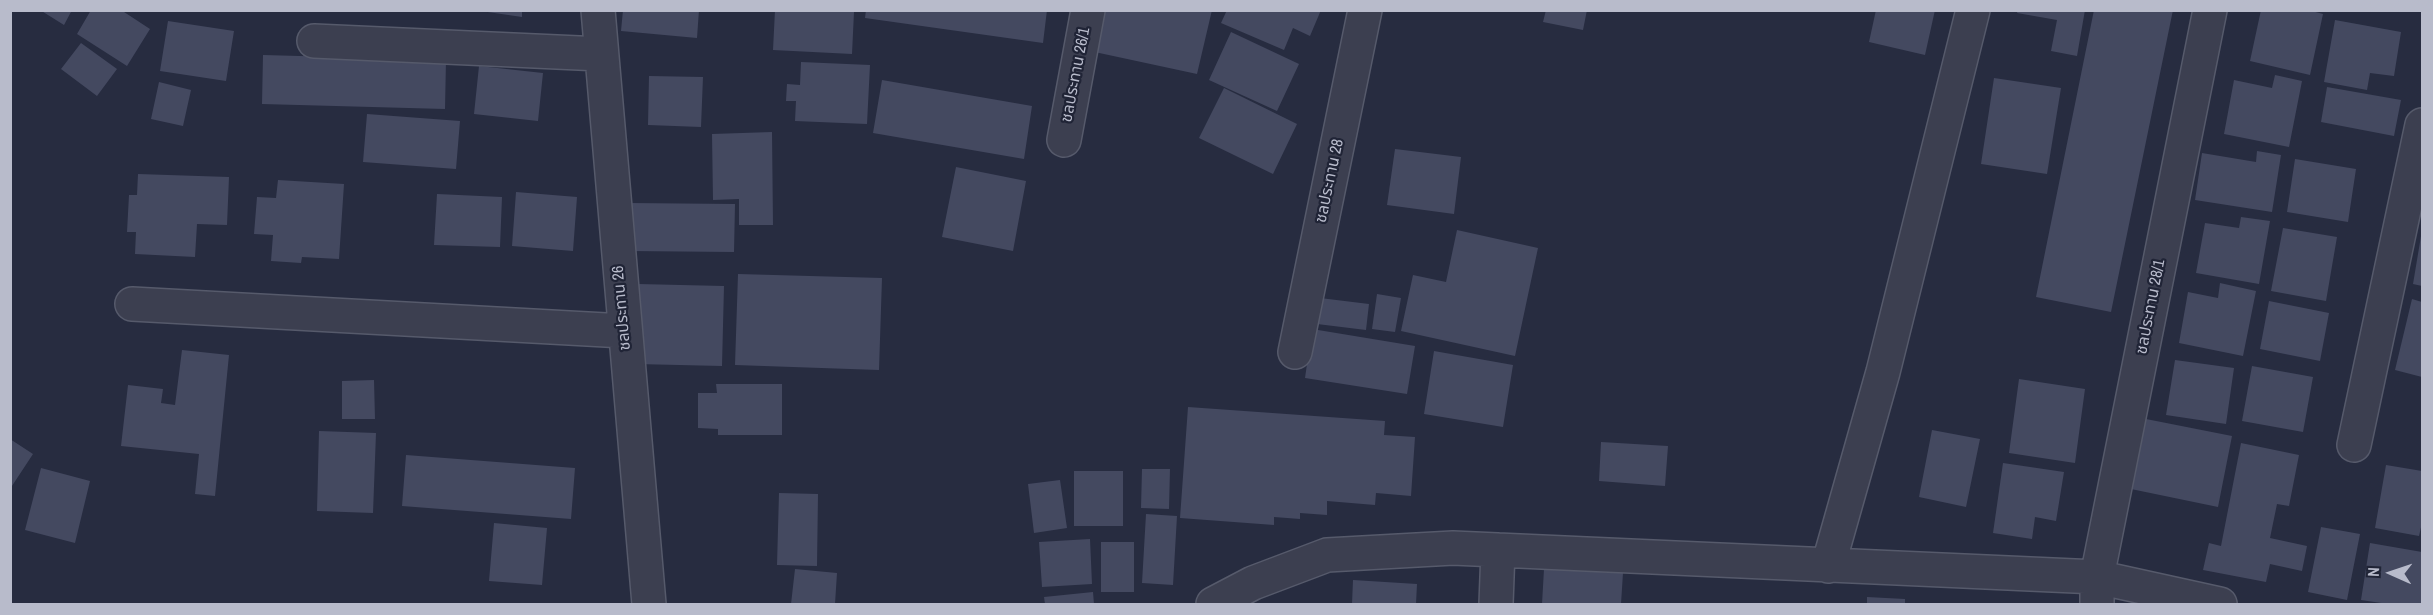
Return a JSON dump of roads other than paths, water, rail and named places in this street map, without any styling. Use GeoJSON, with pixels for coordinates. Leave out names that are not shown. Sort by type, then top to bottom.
{"type":"FeatureCollection","features":[{"type":"Feature","properties":{"kind":"street","name":"ชลประทาน 26"},"geometry":{"type":"LineString","coordinates":[[598,10],[649,604]]}},
{"type":"Feature","properties":{"kind":"street","name":"ชลประทาน 26/1"},"geometry":{"type":"LineString","coordinates":[[1064,140],[1088,10]]}},
{"type":"Feature","properties":{"kind":"street","name":"ชลประทาน 28"},"geometry":{"type":"LineString","coordinates":[[1295,352],[1365,10]]}},
{"type":"Feature","properties":{"kind":"street"},"geometry":{"type":"LineString","coordinates":[[1828,566],[1883,372],[1973,10]]}},
{"type":"Feature","properties":{"kind":"street","name":"ชลประทาน 28/1"},"geometry":{"type":"LineString","coordinates":[[2097,591],[2210,10]]}},
{"type":"Feature","properties":{"kind":"street"},"geometry":{"type":"LineString","coordinates":[[314,40],[601,54]]}},
{"type":"Feature","properties":{"kind":"street"},"geometry":{"type":"LineString","coordinates":[[2354,445],[2422,125]]}},
{"type":"Feature","properties":{"kind":"street"},"geometry":{"type":"LineString","coordinates":[[132,304],[624,331]]}},
{"type":"Feature","properties":{"kind":"street"},"geometry":{"type":"LineString","coordinates":[[1213,604],[1251,594],[1327,555],[1453,548],[1828,566],[2220,604]]}},
{"type":"Feature","properties":{"kind":"street"},"geometry":{"type":"LineString","coordinates":[[1496,604],[1498,550]]}}]}
